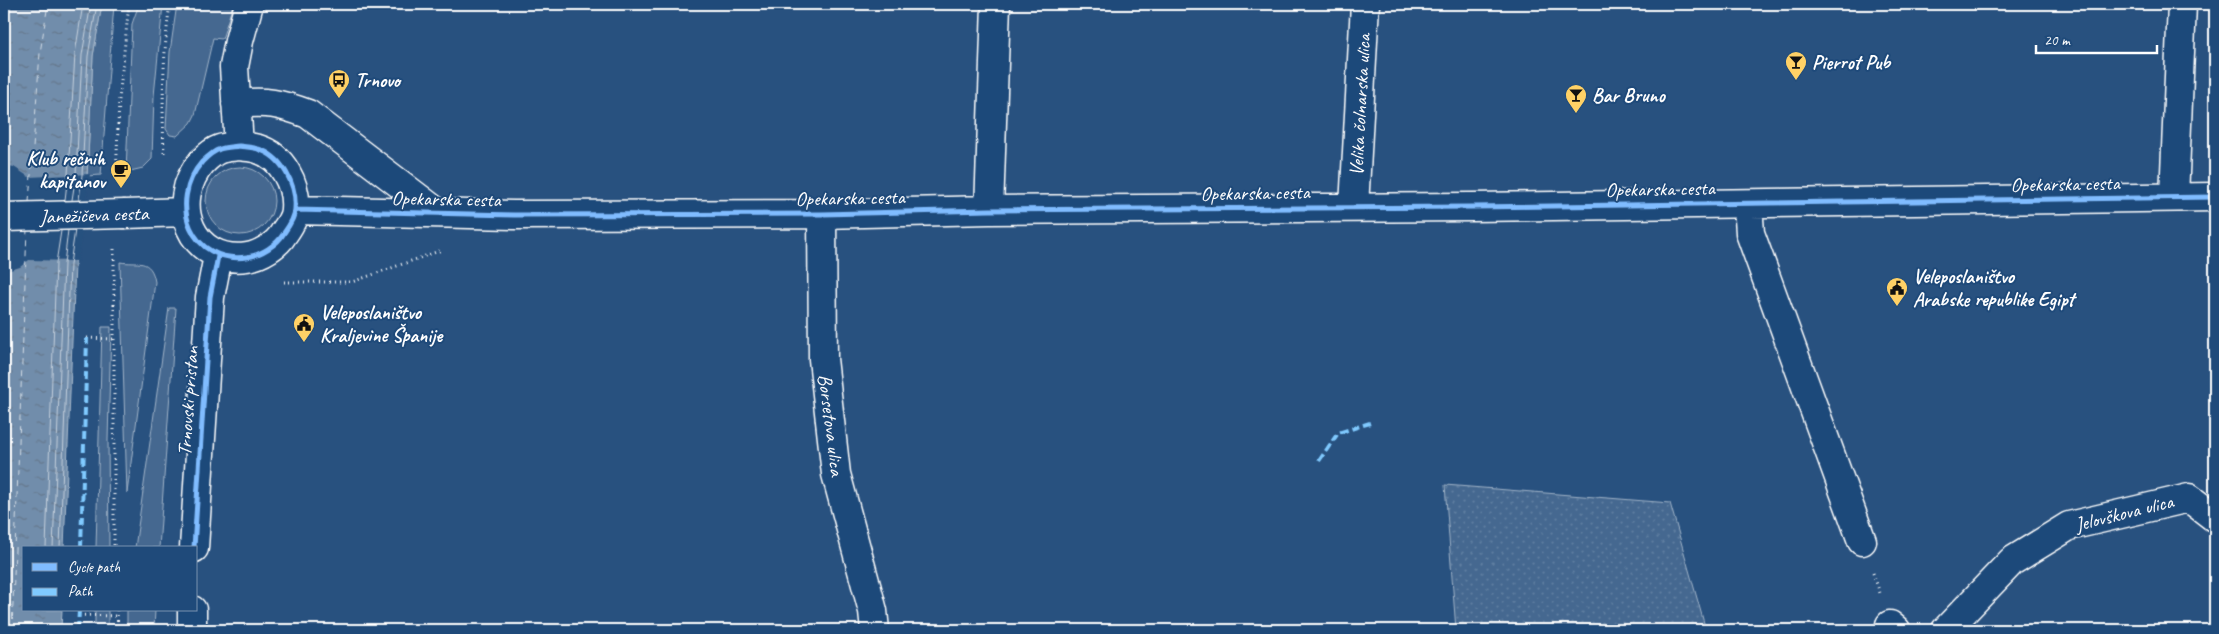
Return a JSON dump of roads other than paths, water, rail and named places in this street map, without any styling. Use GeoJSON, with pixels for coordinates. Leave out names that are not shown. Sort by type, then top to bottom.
{"type":"FeatureCollection","features":[{"type":"Feature","properties":{"kind":"street"},"geometry":{"type":"LineString","coordinates":[[239,146],[234,67],[249,4]]}},
{"type":"Feature","properties":{"kind":"street"},"geometry":{"type":"LineString","coordinates":[[989,210],[996,4]]}},
{"type":"Feature","properties":{"kind":"street","name":"Velika čolnarska ulica"},"geometry":{"type":"LineString","coordinates":[[1354,207],[1365,4]]}},
{"type":"Feature","properties":{"kind":"street"},"geometry":{"type":"LineString","coordinates":[[2174,197],[2182,4]]}},
{"type":"Feature","properties":{"kind":"street"},"geometry":{"type":"LineString","coordinates":[[236,104],[265,102],[284,105],[308,114],[438,213]]}},
{"type":"Feature","properties":{"kind":"street"},"geometry":{"type":"LineString","coordinates":[[239,146],[259,149],[278,161],[290,177],[296,210],[282,236],[267,250],[251,257],[235,259],[218,256],[205,248],[192,232],[185,212],[187,188],[195,171],[206,158],[219,149],[239,146]]}},
{"type":"Feature","properties":{"kind":"street","name":"Opekarska cesta"},"geometry":{"type":"LineString","coordinates":[[296,210],[514,215],[822,214],[989,210],[1748,204],[2215,197]]}},
{"type":"Feature","properties":{"kind":"street"},"geometry":{"type":"LineString","coordinates":[[1748,204],[1750,233],[1862,541]]}},
{"type":"Feature","properties":{"kind":"street","name":"Janežičeva cesta"},"geometry":{"type":"LineString","coordinates":[[4,217],[185,212]]}},
{"type":"Feature","properties":{"kind":"street","name":"Borsetova ulica"},"geometry":{"type":"LineString","coordinates":[[822,214],[822,359],[836,474],[873,611],[875,630]]}},
{"type":"Feature","properties":{"kind":"street","name":"Trnovski pristan"},"geometry":{"type":"LineString","coordinates":[[194,546],[210,297],[218,256]]}},
{"type":"Feature","properties":{"kind":"street","name":"Jelovškova ulica"},"geometry":{"type":"LineString","coordinates":[[1946,630],[2012,561],[2069,526],[2189,498],[2215,518]]}},
{"type":"Feature","properties":{"kind":"street"},"geometry":{"type":"LineString","coordinates":[[192,612],[192,630]]}},
{"type":"Feature","properties":{"kind":"water"},"geometry":{"type":"Polygon","coordinates":[[[4,4],[102,4],[93,56],[87,176],[75,264],[64,546],[22,546],[22,612],[62,612],[61,630],[4,630],[4,4]]]}},
{"type":"Feature","properties":{"kind":"place","name":"Pierrot Pub"},"geometry":{"type":"Point","coordinates":[1796,81]}},
{"type":"Feature","properties":{"kind":"place","name":"Trnovo"},"geometry":{"type":"Point","coordinates":[339,99]}},
{"type":"Feature","properties":{"kind":"place","name":"Bar Bruno"},"geometry":{"type":"Point","coordinates":[1576,114]}},
{"type":"Feature","properties":{"kind":"place","name":"Klub rečnih kapitanov"},"geometry":{"type":"Point","coordinates":[121,189]}},
{"type":"Feature","properties":{"kind":"place","name":"Veleposlaništvo Arabske republike Egipt"},"geometry":{"type":"Point","coordinates":[1897,307]}},
{"type":"Feature","properties":{"kind":"place","name":"Veleposlaništvo Kraljevine Španije"},"geometry":{"type":"Point","coordinates":[304,343]}}]}
